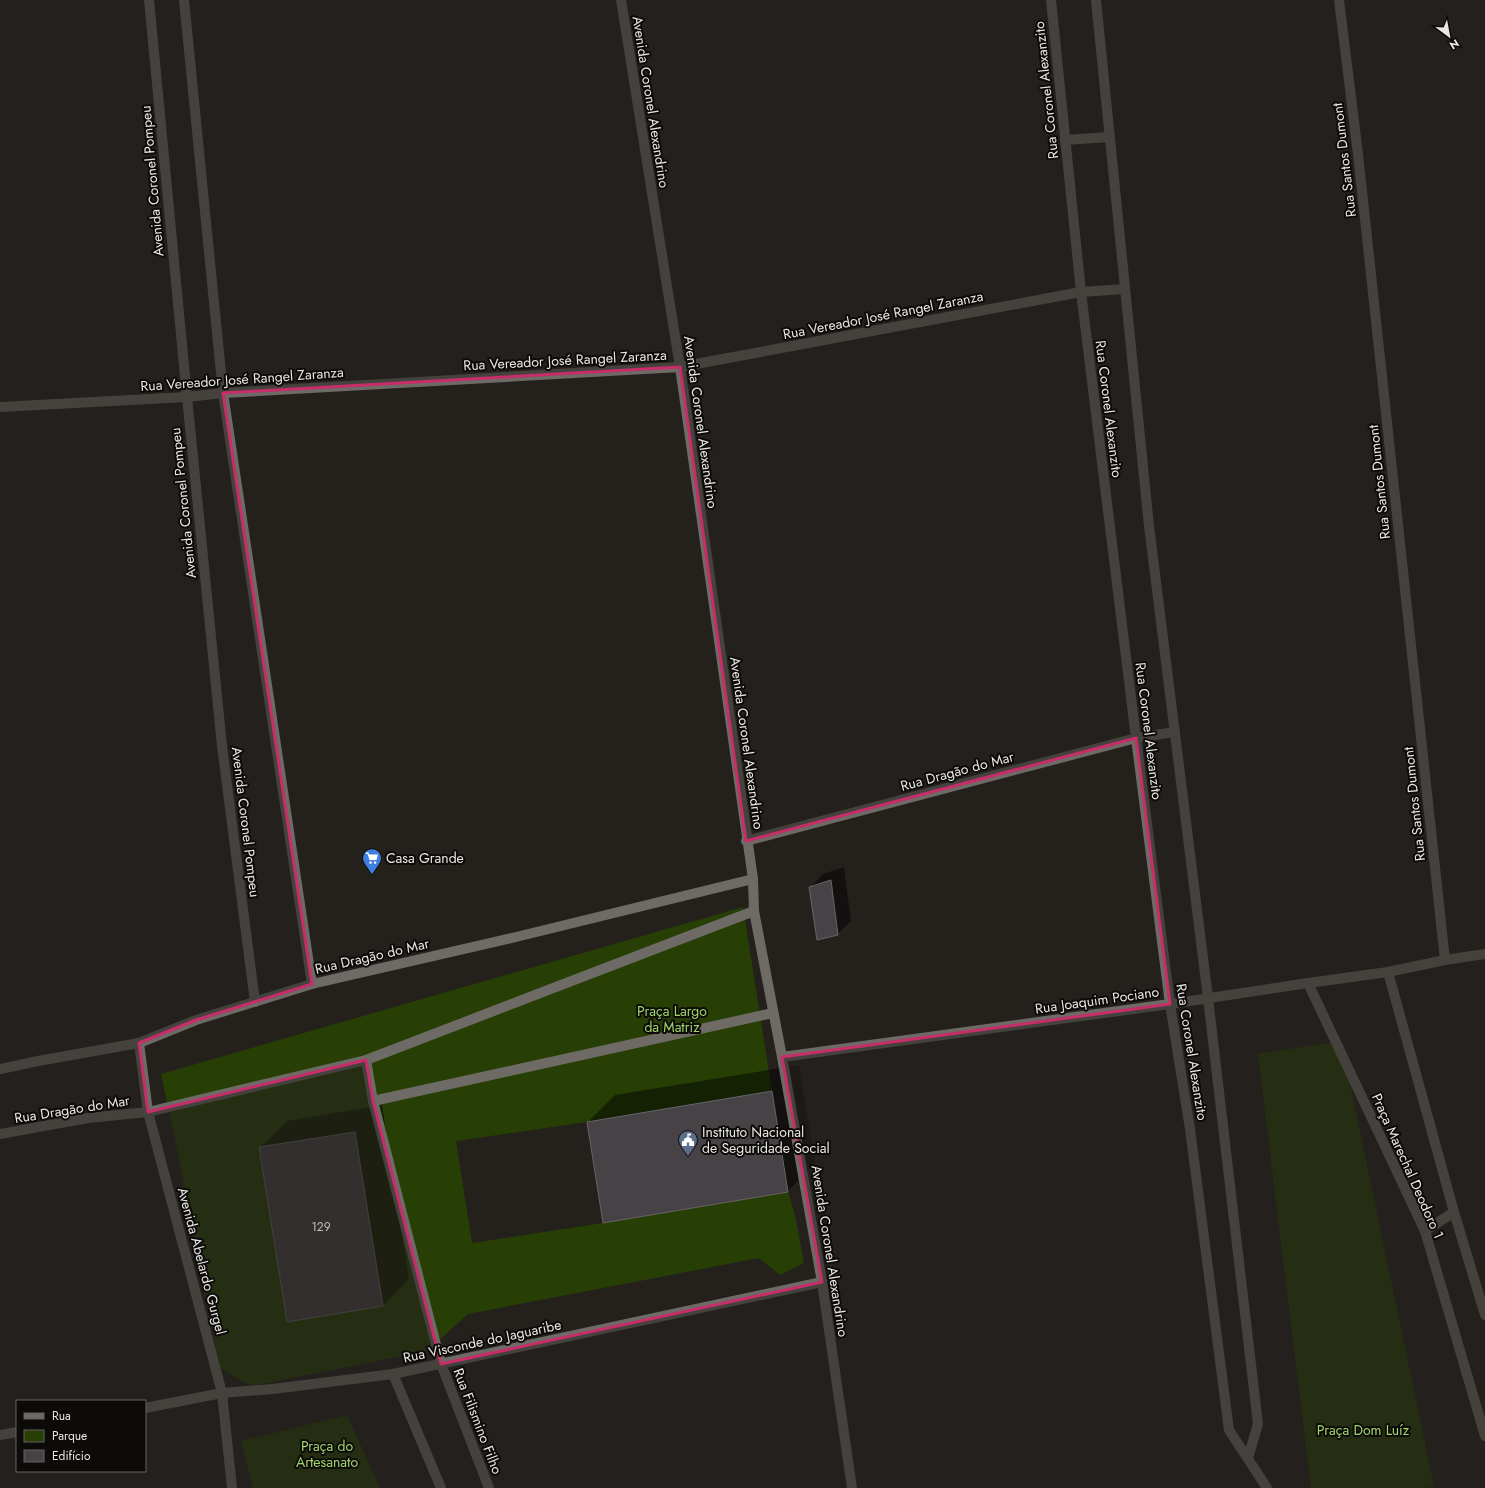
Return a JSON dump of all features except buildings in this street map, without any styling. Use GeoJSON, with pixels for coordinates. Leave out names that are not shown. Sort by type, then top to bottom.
{"type":"FeatureCollection","features":[{"type":"Feature","properties":{"kind":"main road","name":"Avenida Coronel Pompeu"},"geometry":{"type":"LineString","coordinates":[[149,0],[186,397],[222,746],[255,1002]]}},
{"type":"Feature","properties":{"kind":"main road"},"geometry":{"type":"LineString","coordinates":[[184,0],[223,393],[312,984]]}},
{"type":"Feature","properties":{"kind":"main road","name":"Avenida Coronel Alexandrino"},"geometry":{"type":"LineString","coordinates":[[621,0],[680,367],[746,840],[753,878],[754,911],[782,1057],[822,1282],[852,1488]]}},
{"type":"Feature","properties":{"kind":"main road","name":"Rua Coronel Alexanzito"},"geometry":{"type":"LineString","coordinates":[[1051,0],[1081,292],[1136,738],[1170,1004],[1190,1129],[1229,1430],[1267,1488]]}},
{"type":"Feature","properties":{"kind":"main road","name":"Rua Coronel Alexanzito"},"geometry":{"type":"LineString","coordinates":[[1096,0],[1149,526],[1208,998],[1258,1424],[1248,1458]]}},
{"type":"Feature","properties":{"kind":"main road","name":"Rua Santos Dumont"},"geometry":{"type":"LineString","coordinates":[[1339,0],[1358,154],[1444,960]]}},
{"type":"Feature","properties":{"kind":"main road"},"geometry":{"type":"LineString","coordinates":[[1065,140],[1110,137]]}},
{"type":"Feature","properties":{"kind":"main road","name":"Rua Vereador José Rangel Zaranza"},"geometry":{"type":"LineString","coordinates":[[0,407],[680,367],[1081,292],[1125,289]]}},
{"type":"Feature","properties":{"kind":"main road","name":"Rua Dragão do Mar"},"geometry":{"type":"LineString","coordinates":[[746,840],[1136,738],[1175,732]]}},
{"type":"Feature","properties":{"kind":"main road","name":"Rua Dragão do Mar"},"geometry":{"type":"LineString","coordinates":[[0,1069],[139,1043],[196,1020],[312,984],[516,937],[753,878]]}},
{"type":"Feature","properties":{"kind":"main road","name":"Rua Dragão do Mar"},"geometry":{"type":"LineString","coordinates":[[0,1134],[88,1118],[148,1112],[366,1060],[754,911]]}},
{"type":"Feature","properties":{"kind":"main road","name":"Rua Joaquim Pociano"},"geometry":{"type":"LineString","coordinates":[[782,1057],[1170,1004],[1388,972],[1444,960],[1485,954]]}},
{"type":"Feature","properties":{"kind":"main road","name":"Praça Marechal Deodoro 1"},"geometry":{"type":"LineString","coordinates":[[1388,972],[1454,1212],[1485,1316]]}},
{"type":"Feature","properties":{"kind":"main road","name":"Praça Marechal Deodoro 1"},"geometry":{"type":"LineString","coordinates":[[1308,983],[1425,1232],[1485,1436]]}},
{"type":"Feature","properties":{"kind":"main road"},"geometry":{"type":"LineString","coordinates":[[373,1101],[773,1013]]}},
{"type":"Feature","properties":{"kind":"main road","name":"Avenida Abelardo Gurgel"},"geometry":{"type":"LineString","coordinates":[[139,1043],[148,1112],[222,1394],[232,1488]]}},
{"type":"Feature","properties":{"kind":"main road","name":"Rua Filismino Filho"},"geometry":{"type":"LineString","coordinates":[[366,1060],[373,1101],[441,1364],[489,1488]]}},
{"type":"Feature","properties":{"kind":"main road"},"geometry":{"type":"LineString","coordinates":[[1425,1232],[1454,1212]]}},
{"type":"Feature","properties":{"kind":"main road","name":"Rua Visconde do Jaguaribe"},"geometry":{"type":"LineString","coordinates":[[146,1408],[222,1394],[393,1374],[822,1282]]}},
{"type":"Feature","properties":{"kind":"main road"},"geometry":{"type":"LineString","coordinates":[[393,1374],[441,1488]]}},
{"type":"Feature","properties":{"kind":"main road"},"geometry":{"type":"LineString","coordinates":[[0,1435],[16,1432]]}},
{"type":"Feature","properties":{"kind":"highlighted area"},"geometry":{"type":"Polygon","coordinates":[[[680,367],[746,841],[1136,738],[1170,1004],[782,1057],[822,1282],[441,1364],[373,1101],[366,1060],[148,1112],[139,1043],[196,1020],[312,984],[223,393],[680,367]]]}},
{"type":"Feature","properties":{"kind":"green space","name":"Praça Largo da Matriz"},"geometry":{"type":"Polygon","coordinates":[[[743,907],[772,1091],[587,1122],[456,1141],[472,1243],[788,1192],[795,1215],[804,1263],[780,1275],[759,1258],[468,1314],[427,1351],[251,1386],[220,1368],[161,1074],[743,907]],[[355,1132],[260,1147],[287,1322],[383,1306],[355,1132]]]}},
{"type":"Feature","properties":{"kind":"green space","name":"Praça Dom Luíz"},"geometry":{"type":"Polygon","coordinates":[[[1341,1041],[1434,1486],[1425,1488],[1311,1488],[1258,1054],[1341,1041]]]}},
{"type":"Feature","properties":{"kind":"green space","name":"Praça do Artesanato"},"geometry":{"type":"Polygon","coordinates":[[[347,1415],[380,1488],[253,1488],[241,1441],[347,1415]]]}},
{"type":"Feature","properties":{"kind":"place","name":"Casa Grande"},"geometry":{"type":"Point","coordinates":[372,875]}},
{"type":"Feature","properties":{"kind":"place","name":"Instituto Nacional de Seguridade Social"},"geometry":{"type":"Point","coordinates":[688,1157]}}]}
